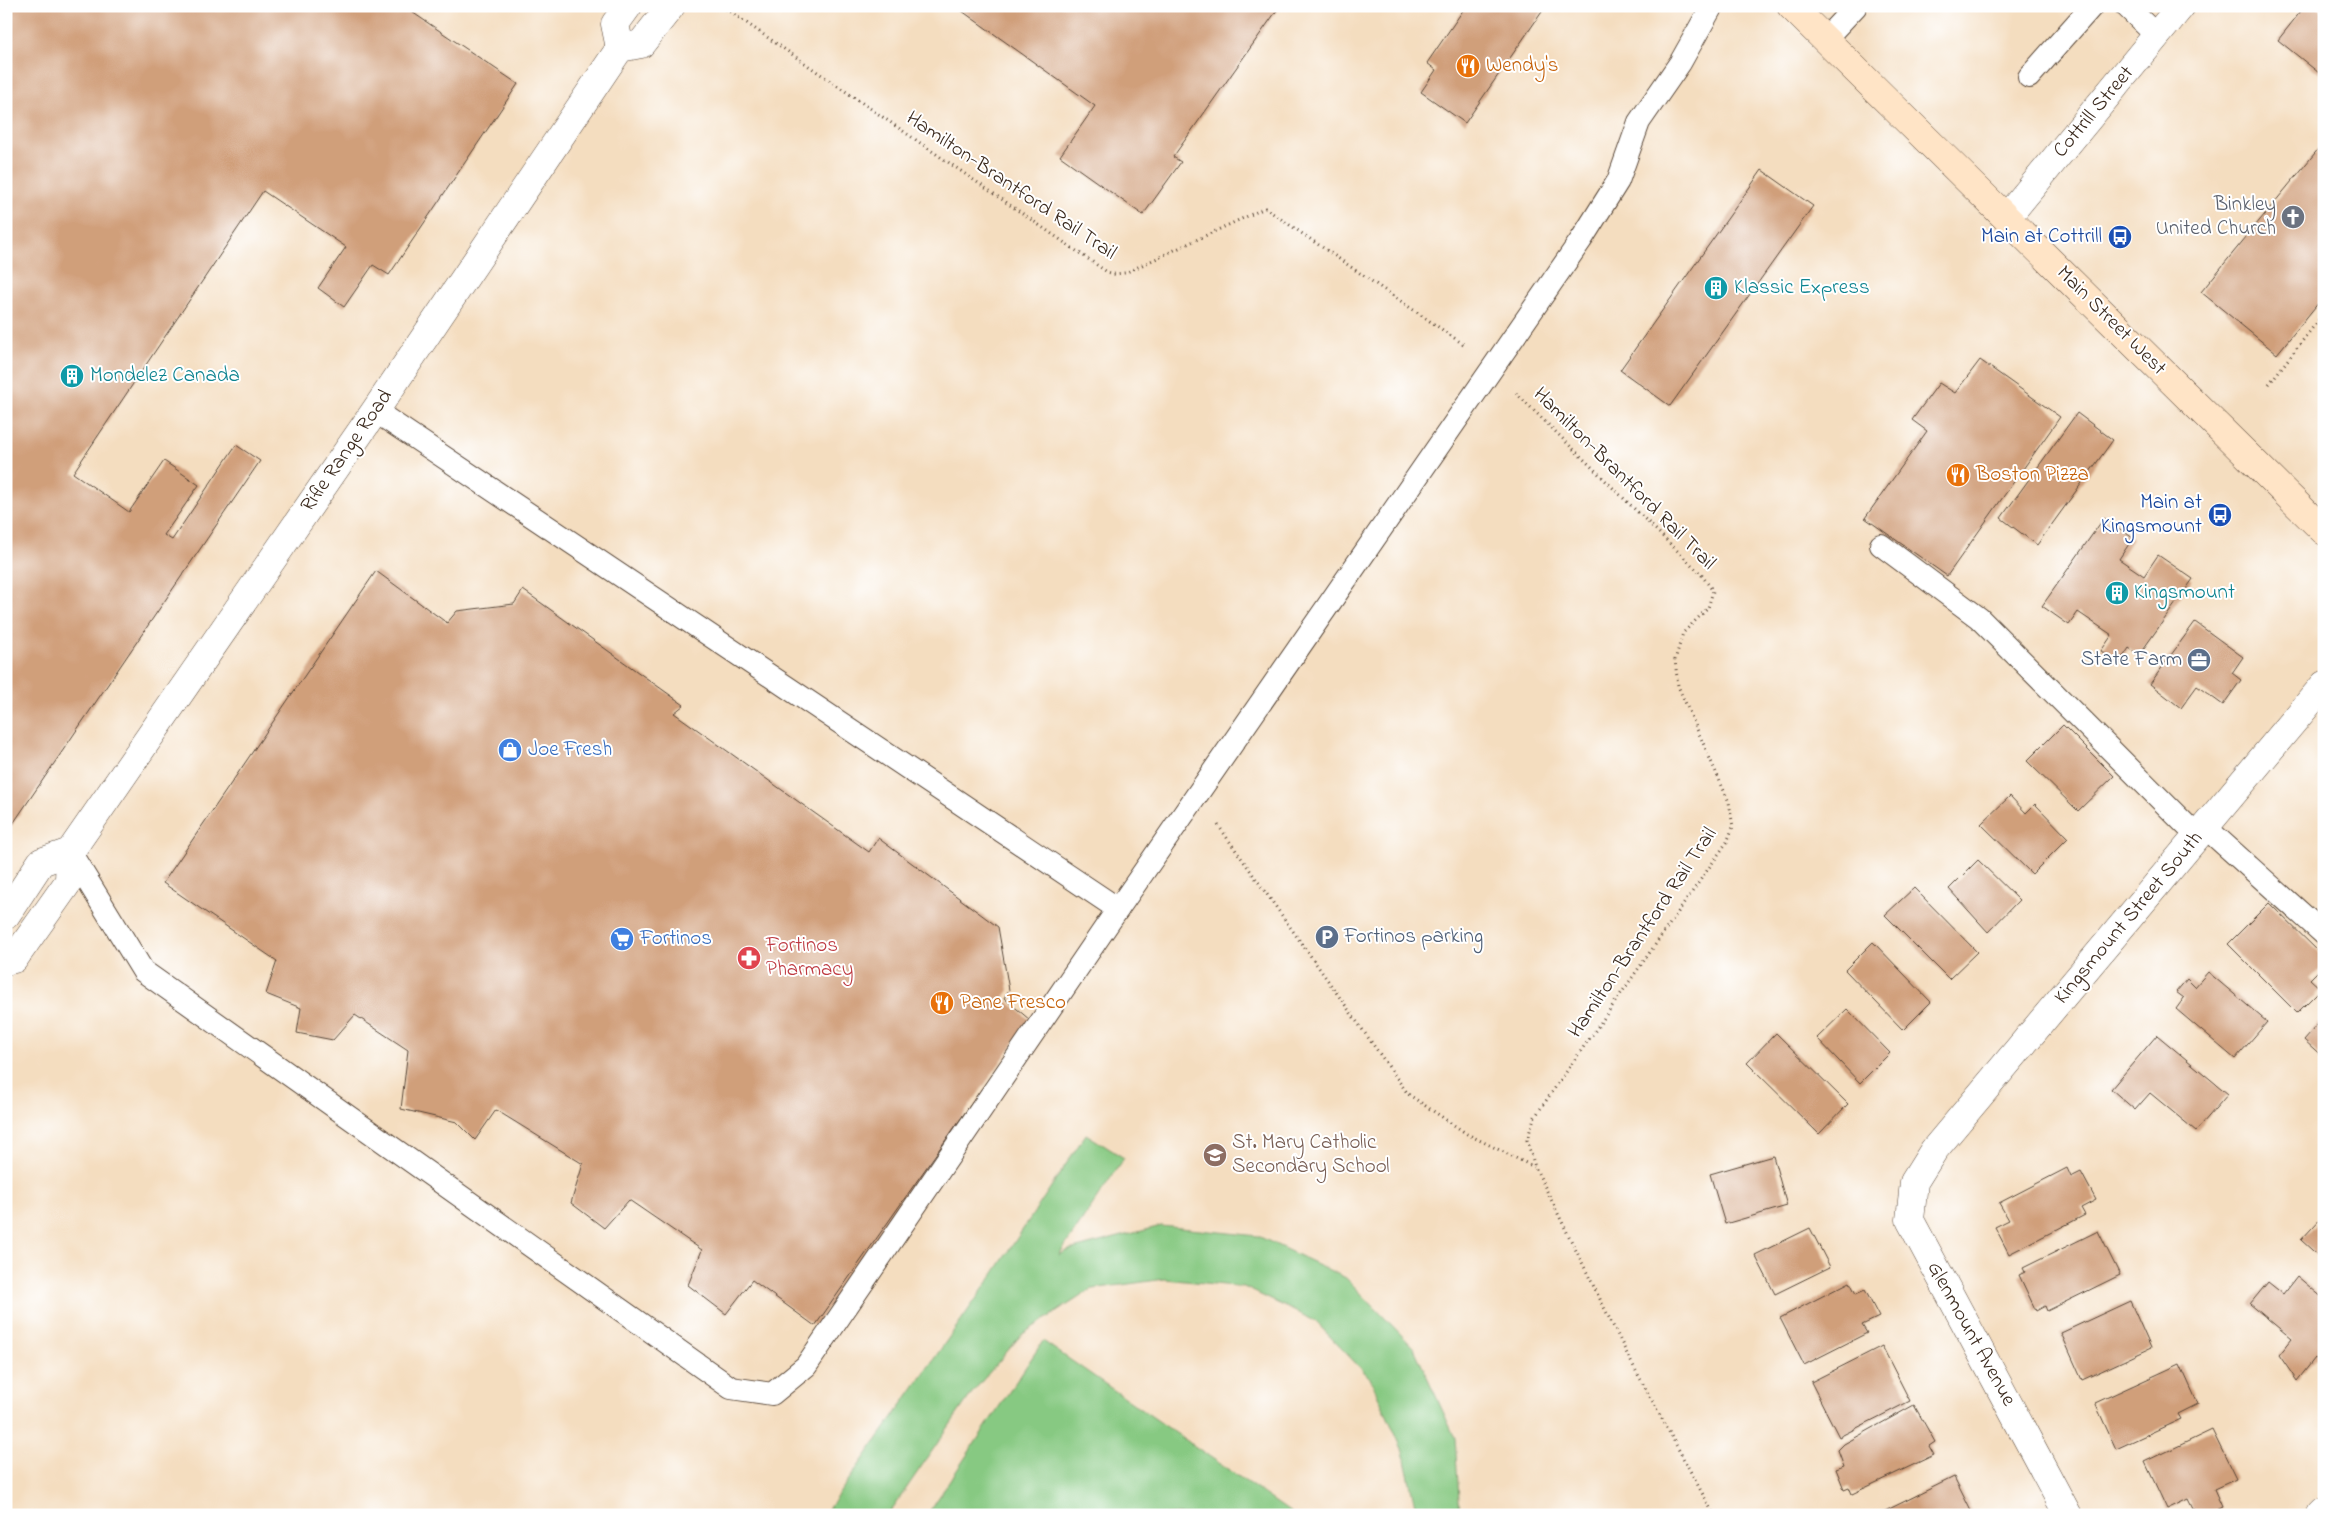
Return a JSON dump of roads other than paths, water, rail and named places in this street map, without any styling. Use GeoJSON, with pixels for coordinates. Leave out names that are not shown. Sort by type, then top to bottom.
{"type":"FeatureCollection","features":[{"type":"Feature","properties":{"kind":"main road","name":"Main Street West"},"geometry":{"type":"LineString","coordinates":[[1792,6],[2324,531]]}},
{"type":"Feature","properties":{"kind":"street"},"geometry":{"type":"LineString","coordinates":[[628,6],[615,24],[620,48],[642,44],[671,6]]}},
{"type":"Feature","properties":{"kind":"street","name":"Cottrill Street"},"geometry":{"type":"LineString","coordinates":[[2007,217],[2181,6]]}},
{"type":"Feature","properties":{"kind":"street","name":"Rifle Range Road"},"geometry":{"type":"LineString","coordinates":[[70,852],[375,411],[620,48]]}},
{"type":"Feature","properties":{"kind":"street","name":"Kingsmount Street South"},"geometry":{"type":"LineString","coordinates":[[1934,1150],[2324,685]]}},
{"type":"Feature","properties":{"kind":"street"},"geometry":{"type":"LineString","coordinates":[[6,915],[41,862],[70,852],[69,881],[14,959],[6,960]]}},
{"type":"Feature","properties":{"kind":"street","name":"Glenmount Avenue"},"geometry":{"type":"LineString","coordinates":[[1934,1150],[1914,1182],[1910,1220],[2068,1515]]}},
{"type":"Feature","properties":{"kind":"street"},"geometry":{"type":"LineString","coordinates":[[2321,1515],[2324,1512]]}},
{"type":"Feature","properties":{"kind":"lane"},"geometry":{"type":"LineString","coordinates":[[70,852],[143,971],[731,1388],[772,1394],[806,1366],[1118,909],[1581,240],[1618,181],[1639,122],[1680,62],[1712,6]]}},
{"type":"Feature","properties":{"kind":"lane"},"geometry":{"type":"LineString","coordinates":[[1825,38],[1856,6]]}},
{"type":"Feature","properties":{"kind":"lane"},"geometry":{"type":"LineString","coordinates":[[2029,76],[2092,6]]}},
{"type":"Feature","properties":{"kind":"lane"},"geometry":{"type":"LineString","coordinates":[[2126,6],[2157,36]]}},
{"type":"Feature","properties":{"kind":"lane"},"geometry":{"type":"LineString","coordinates":[[375,411],[1118,909]]}},
{"type":"Feature","properties":{"kind":"lane"},"geometry":{"type":"LineString","coordinates":[[1881,546],[1979,618],[2201,832],[2324,934]]}},
{"type":"Feature","properties":{"kind":"place","name":"Wendy's"},"geometry":{"type":"Point","coordinates":[1468,66]}},
{"type":"Feature","properties":{"kind":"place","name":"Binkley United Church"},"geometry":{"type":"Point","coordinates":[2293,217]}},
{"type":"Feature","properties":{"kind":"place","name":"Main at Cottrill"},"geometry":{"type":"Point","coordinates":[2120,237]}},
{"type":"Feature","properties":{"kind":"place","name":"Klassic Express"},"geometry":{"type":"Point","coordinates":[1716,288]}},
{"type":"Feature","properties":{"kind":"place","name":"Mondelez Canada"},"geometry":{"type":"Point","coordinates":[72,376]}},
{"type":"Feature","properties":{"kind":"place","name":"Boston Pizza"},"geometry":{"type":"Point","coordinates":[1958,475]}},
{"type":"Feature","properties":{"kind":"place","name":"Main at Kingsmount"},"geometry":{"type":"Point","coordinates":[2220,515]}},
{"type":"Feature","properties":{"kind":"place","name":"Kingsmount"},"geometry":{"type":"Point","coordinates":[2117,593]}},
{"type":"Feature","properties":{"kind":"place","name":"State Farm"},"geometry":{"type":"Point","coordinates":[2199,660]}},
{"type":"Feature","properties":{"kind":"place","name":"Joe Fresh"},"geometry":{"type":"Point","coordinates":[510,750]}},
{"type":"Feature","properties":{"kind":"place","name":"Fortinos parking"},"geometry":{"type":"Point","coordinates":[1327,937]}},
{"type":"Feature","properties":{"kind":"place","name":"Fortinos"},"geometry":{"type":"Point","coordinates":[622,939]}},
{"type":"Feature","properties":{"kind":"place","name":"Fortinos Pharmacy"},"geometry":{"type":"Point","coordinates":[749,958]}},
{"type":"Feature","properties":{"kind":"place","name":"Pane Fresco"},"geometry":{"type":"Point","coordinates":[942,1003]}},
{"type":"Feature","properties":{"kind":"place","name":"St. Mary Catholic Secondary School"},"geometry":{"type":"Point","coordinates":[1215,1155]}}]}
